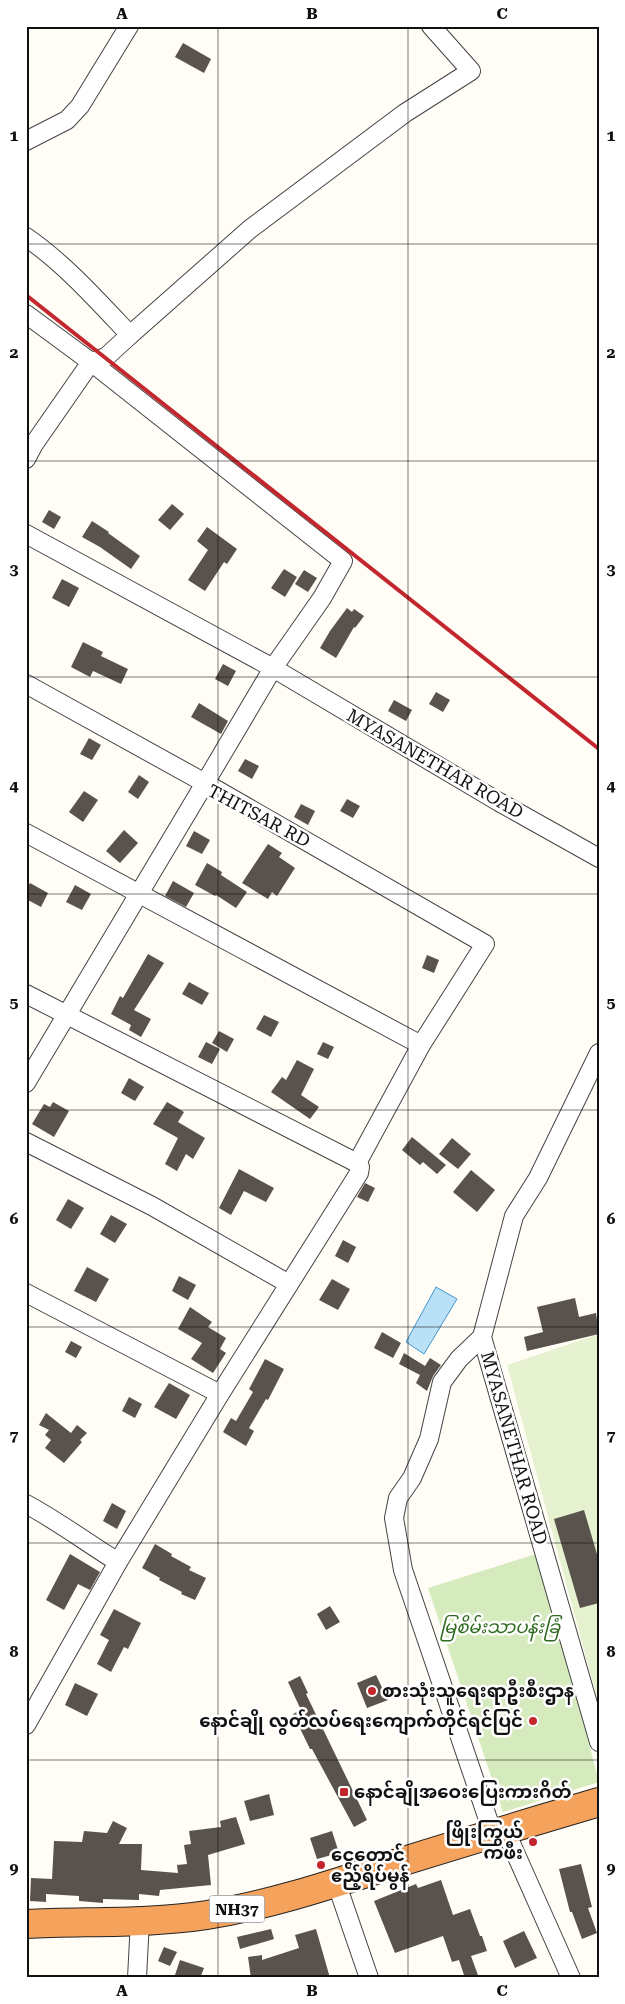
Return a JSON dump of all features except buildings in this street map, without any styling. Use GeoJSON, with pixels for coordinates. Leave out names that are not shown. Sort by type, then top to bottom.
{"type":"FeatureCollection","features":[{"type":"Feature","properties":{"kind":"highway","name":"NH37"},"geometry":{"type":"LineString","coordinates":[[26,1924],[140,1920],[206,1915],[246,1908],[599,1802]]}},
{"type":"Feature","properties":{"kind":"street"},"geometry":{"type":"LineString","coordinates":[[26,141],[67,120],[80,106],[129,26]]}},
{"type":"Feature","properties":{"kind":"street"},"geometry":{"type":"LineString","coordinates":[[26,459],[34,444],[90,362],[106,357],[250,229],[405,113],[471,71],[431,26]]}},
{"type":"Feature","properties":{"kind":"street"},"geometry":{"type":"LineString","coordinates":[[26,237],[41,247],[78,280],[130,335]]}},
{"type":"Feature","properties":{"kind":"street"},"geometry":{"type":"LineString","coordinates":[[26,314],[343,561],[322,598],[273,668],[205,783],[26,684]]}},
{"type":"Feature","properties":{"kind":"street","name":"MYASANETHAR ROAD"},"geometry":{"type":"LineString","coordinates":[[26,534],[273,668],[499,802],[599,858]]}},
{"type":"Feature","properties":{"kind":"street","name":"THITSAR RD"},"geometry":{"type":"LineString","coordinates":[[26,1083],[205,783],[485,944],[421,1045]]}},
{"type":"Feature","properties":{"kind":"street"},"geometry":{"type":"LineString","coordinates":[[26,833],[421,1045],[357,1163]]}},
{"type":"Feature","properties":{"kind":"street"},"geometry":{"type":"LineString","coordinates":[[26,994],[357,1163],[360,1167],[359,1173],[220,1394],[118,1562],[26,1725]]}},
{"type":"Feature","properties":{"kind":"street","name":"MYASANETHAR ROAD"},"geometry":{"type":"LineString","coordinates":[[599,1052],[538,1178],[514,1216],[482,1337],[599,1742]]}},
{"type":"Feature","properties":{"kind":"street"},"geometry":{"type":"LineString","coordinates":[[26,1142],[152,1206],[289,1284]]}},
{"type":"Feature","properties":{"kind":"street"},"geometry":{"type":"LineString","coordinates":[[26,1293],[220,1394]]}},
{"type":"Feature","properties":{"kind":"street"},"geometry":{"type":"LineString","coordinates":[[482,1337],[459,1358],[442,1382],[429,1439],[412,1478],[398,1498],[394,1518],[403,1570],[499,1832],[571,1978]]}},
{"type":"Feature","properties":{"kind":"street"},"geometry":{"type":"LineString","coordinates":[[26,1504],[49,1516],[83,1541],[118,1562]]}},
{"type":"Feature","properties":{"kind":"street"},"geometry":{"type":"LineString","coordinates":[[336,1882],[370,1978]]}},
{"type":"Feature","properties":{"kind":"street"},"geometry":{"type":"LineString","coordinates":[[137,1978],[140,1920]]}},
{"type":"Feature","properties":{"kind":"green space"},"geometry":{"type":"Polygon","coordinates":[[[599,1334],[599,1705],[507,1365],[599,1334]]]}},
{"type":"Feature","properties":{"kind":"green space","name":"မြစိမ်းသာပန်းခြံ"},"geometry":{"type":"Polygon","coordinates":[[[539,1553],[599,1782],[503,1812],[428,1588],[539,1553]]]}},
{"type":"Feature","properties":{"kind":"water"},"geometry":{"type":"Polygon","coordinates":[[[436,1287],[457,1299],[424,1354],[406,1342],[436,1287]]]}},
{"type":"Feature","properties":{"kind":"railway"},"geometry":{"type":"LineString","coordinates":[[26,295],[599,749]]}},
{"type":"Feature","properties":{"kind":"place","name":"စားသုံးသူရေးရာဦးစီးဌာန"},"geometry":{"type":"Point","coordinates":[372,1691]}},
{"type":"Feature","properties":{"kind":"place","name":"နောင်ချို လွတ်လပ်ရေးကျောက်တိုင်ရင်ပြင်"},"geometry":{"type":"Point","coordinates":[533,1721]}},
{"type":"Feature","properties":{"kind":"place","name":"နောင်ချိုအဝေးပြေးကားဂိတ်"},"geometry":{"type":"Point","coordinates":[344,1792]}},
{"type":"Feature","properties":{"kind":"place","name":"ဖြိုးကြွယ် ကဖီး"},"geometry":{"type":"Point","coordinates":[533,1842]}},
{"type":"Feature","properties":{"kind":"place","name":"ငွေတောင် ဧည့်ရိပ်မွန်"},"geometry":{"type":"Point","coordinates":[321,1865]}}]}
